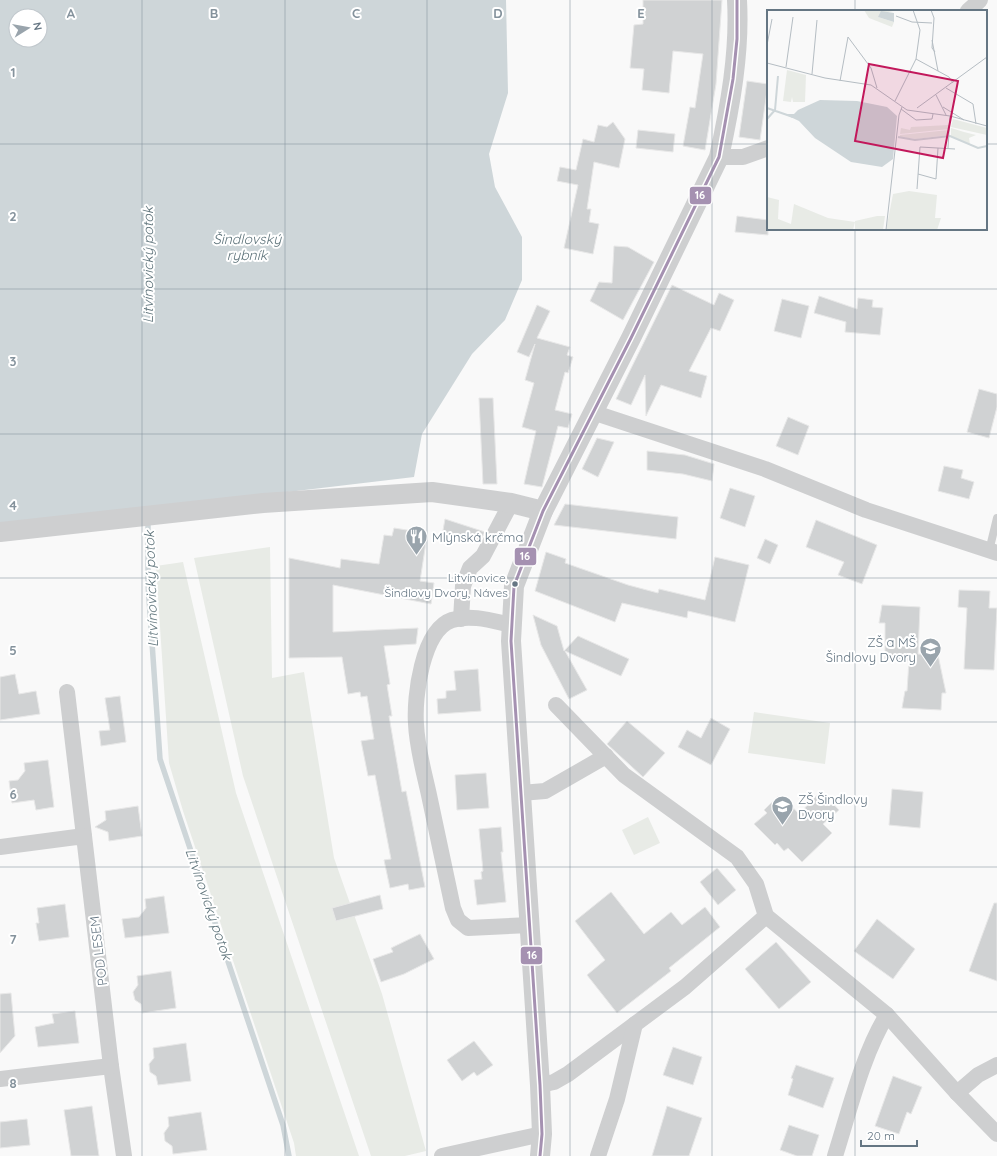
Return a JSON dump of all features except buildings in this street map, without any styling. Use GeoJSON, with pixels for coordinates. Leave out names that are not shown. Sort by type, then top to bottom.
{"type":"FeatureCollection","features":[{"type":"Feature","properties":{"kind":"street"},"geometry":{"type":"LineString","coordinates":[[540,1156],[542,1134],[540,1085],[521,793],[512,625],[514,586],[543,511],[592,412],[635,331],[719,157],[726,128],[733,74],[738,14],[737,0]]}},
{"type":"Feature","properties":{"kind":"street"},"geometry":{"type":"LineString","coordinates":[[969,10],[980,0]]}},
{"type":"Feature","properties":{"kind":"street"},"geometry":{"type":"LineString","coordinates":[[719,157],[742,157],[767,148]]}},
{"type":"Feature","properties":{"kind":"street"},"geometry":{"type":"LineString","coordinates":[[592,412],[765,468],[866,510],[993,552]]}},
{"type":"Feature","properties":{"kind":"street"},"geometry":{"type":"LineString","coordinates":[[0,532],[263,503],[432,492],[511,502],[543,511]]}},
{"type":"Feature","properties":{"kind":"street"},"geometry":{"type":"LineString","coordinates":[[461,619],[463,586],[470,568],[484,556],[511,502]]}},
{"type":"Feature","properties":{"kind":"street"},"geometry":{"type":"LineString","coordinates":[[512,625],[470,617],[451,620],[440,629],[430,641],[423,660],[417,692],[416,723],[420,752],[453,908],[458,920],[468,928],[530,925]]}},
{"type":"Feature","properties":{"kind":"street","name":"POD LESEM"},"geometry":{"type":"LineString","coordinates":[[67,692],[111,1066],[124,1156]]}},
{"type":"Feature","properties":{"kind":"street"},"geometry":{"type":"LineString","coordinates":[[556,705],[624,775],[737,857],[756,884],[766,916],[887,1015],[957,1093],[997,1134]]}},
{"type":"Feature","properties":{"kind":"street"},"geometry":{"type":"LineString","coordinates":[[521,793],[545,792],[606,756]]}},
{"type":"Feature","properties":{"kind":"street"},"geometry":{"type":"LineString","coordinates":[[0,847],[84,836]]}},
{"type":"Feature","properties":{"kind":"street"},"geometry":{"type":"LineString","coordinates":[[540,1085],[554,1082],[568,1074],[685,987],[766,916]]}},
{"type":"Feature","properties":{"kind":"street"},"geometry":{"type":"LineString","coordinates":[[835,1156],[864,1067],[880,1026],[887,1015]]}},
{"type":"Feature","properties":{"kind":"street"},"geometry":{"type":"LineString","coordinates":[[598,1156],[617,1099],[635,1024]]}},
{"type":"Feature","properties":{"kind":"street"},"geometry":{"type":"LineString","coordinates":[[957,1093],[978,1075],[997,1065]]}},
{"type":"Feature","properties":{"kind":"street"},"geometry":{"type":"LineString","coordinates":[[0,1079],[111,1066]]}},
{"type":"Feature","properties":{"kind":"street"},"geometry":{"type":"LineString","coordinates":[[442,1156],[542,1134]]}},
{"type":"Feature","properties":{"kind":"lane"},"geometry":{"type":"LineString","coordinates":[[993,552],[997,518]]}},
{"type":"Feature","properties":{"kind":"shaded area"},"geometry":{"type":"Polygon","coordinates":[[[270,547],[272,678],[304,672],[334,858],[382,994],[426,1151],[405,1156],[371,1156],[243,776],[194,558],[270,547]]]}},
{"type":"Feature","properties":{"kind":"shaded area"},"geometry":{"type":"Polygon","coordinates":[[[183,562],[236,793],[359,1156],[296,1156],[294,1143],[183,811],[169,763],[156,566],[183,562]]]}},
{"type":"Feature","properties":{"kind":"shaded area"},"geometry":{"type":"Polygon","coordinates":[[[754,712],[830,723],[825,764],[748,753],[754,712]]]}},
{"type":"Feature","properties":{"kind":"shaded area"},"geometry":{"type":"Polygon","coordinates":[[[648,817],[660,843],[634,855],[622,830],[648,817]]]}},
{"type":"Feature","properties":{"kind":"water","name":"Šindlovský rybník"},"geometry":{"type":"Polygon","coordinates":[[[0,0],[506,0],[508,93],[489,154],[495,187],[522,237],[522,280],[505,320],[472,354],[422,434],[414,477],[0,526],[0,0]]]}},
{"type":"Feature","properties":{"kind":"waterway","name":"Litvínovický potok"},"geometry":{"type":"LineString","coordinates":[[148,518],[148,584],[160,759],[283,1125],[289,1156]]}},
{"type":"Feature","properties":{"kind":"transit line","name":"16"},"geometry":{"type":"LineString","coordinates":[[540,1156],[542,1134],[540,1085],[511,641],[514,586],[543,511],[631,338],[719,157],[733,79],[737,39],[737,0]]}},
{"type":"Feature","properties":{"kind":"place","name":"Mlýnská krčma"},"geometry":{"type":"Point","coordinates":[417,556]}},
{"type":"Feature","properties":{"kind":"place","name":"Litvínovice, Šindlovy Dvory, Náves"},"geometry":{"type":"Point","coordinates":[515,584]}},
{"type":"Feature","properties":{"kind":"place","name":"ZŠ a MŠ Šindlovy Dvory"},"geometry":{"type":"Point","coordinates":[931,668]}},
{"type":"Feature","properties":{"kind":"place","name":"ZŠ Šindlovy Dvory"},"geometry":{"type":"Point","coordinates":[783,826]}}]}
